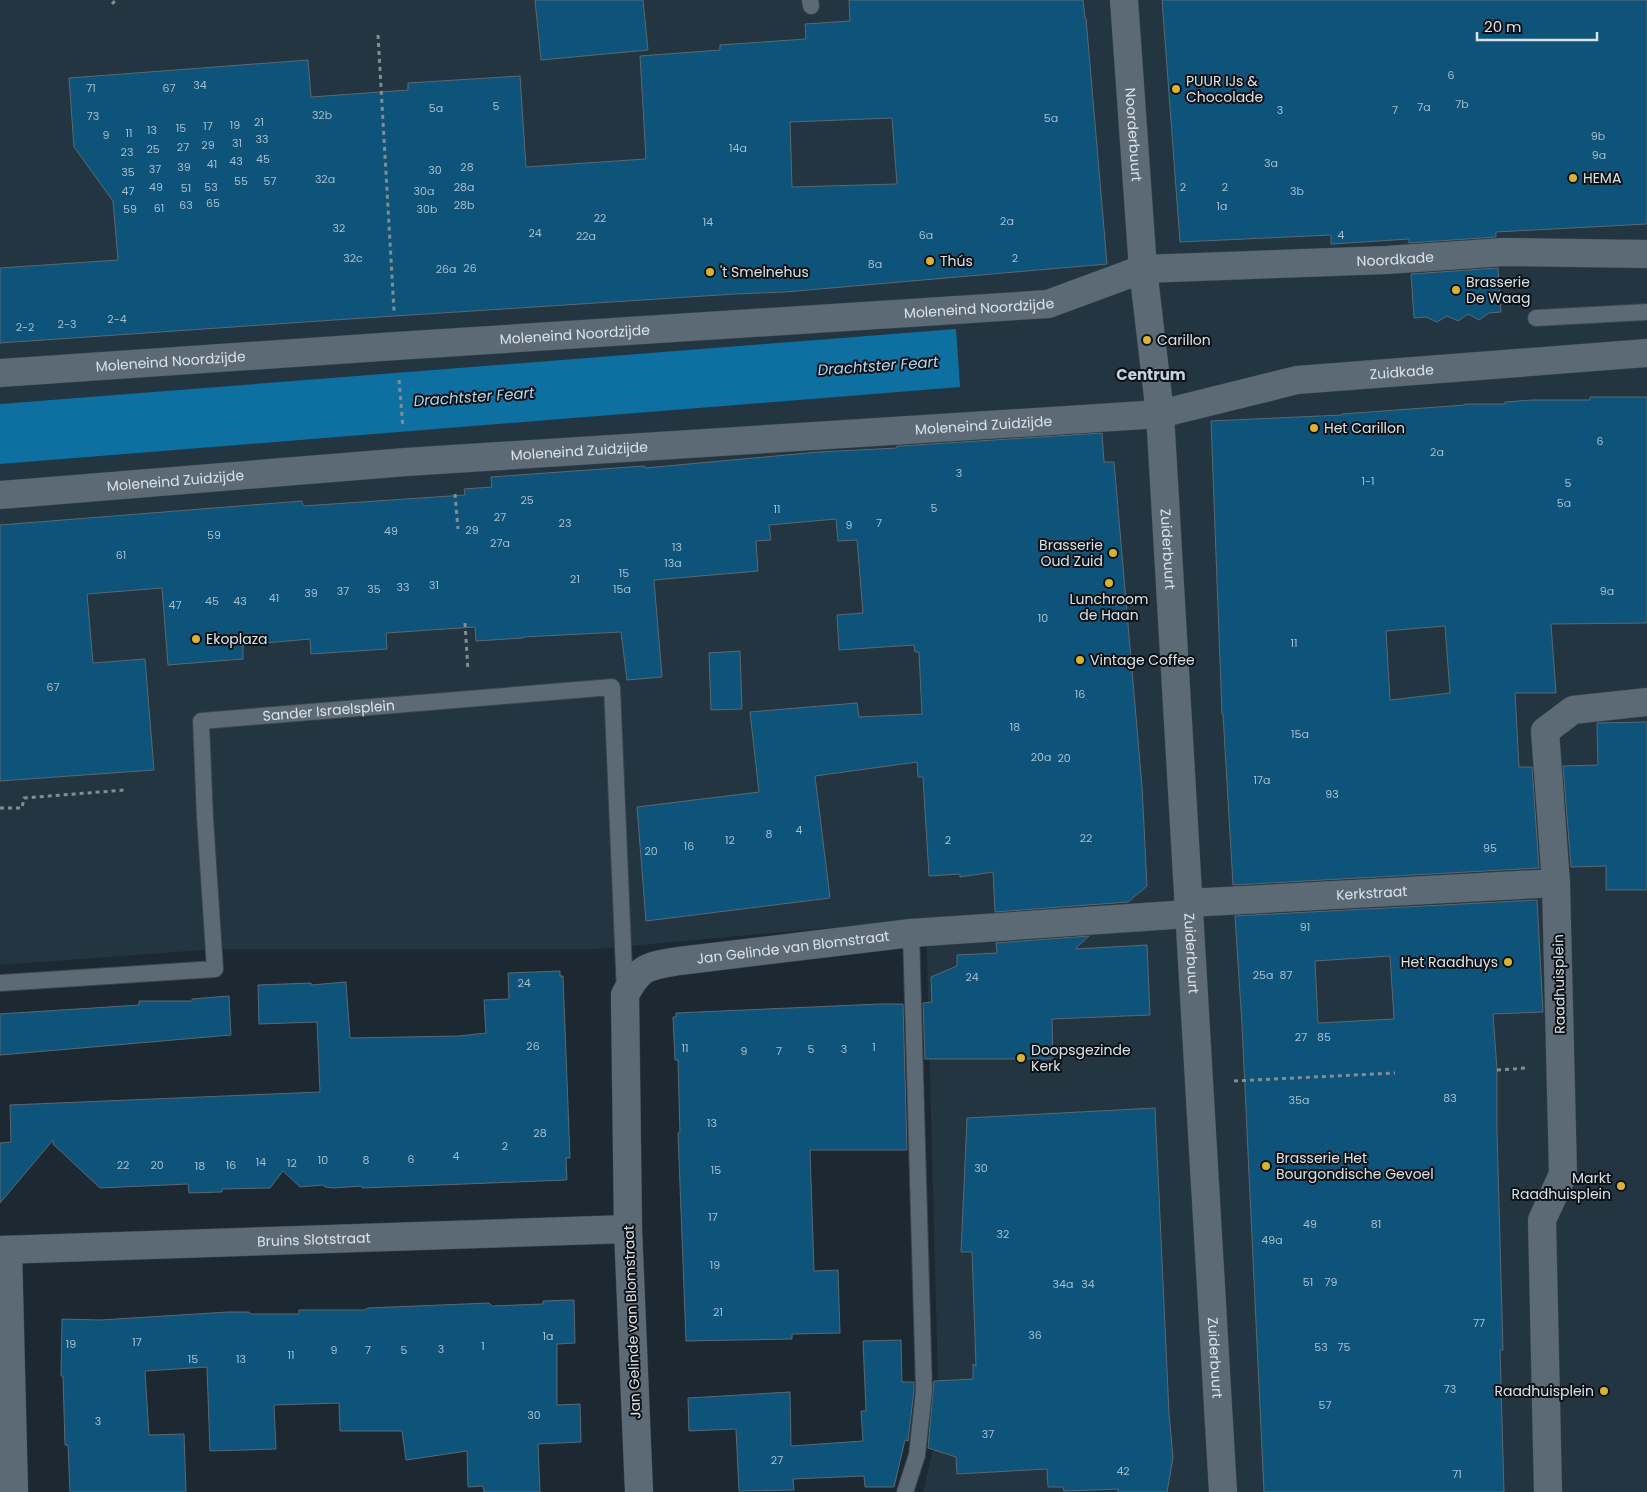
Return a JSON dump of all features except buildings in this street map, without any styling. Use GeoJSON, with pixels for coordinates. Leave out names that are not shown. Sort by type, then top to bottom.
{"type":"FeatureCollection","features":[{"type":"Feature","properties":{"kind":"street","name":"Noorderbuurt"},"geometry":{"type":"LineString","coordinates":[[1124,0],[1143,269],[1160,414]]}},
{"type":"Feature","properties":{"kind":"street","name":"Noordkade"},"geometry":{"type":"LineString","coordinates":[[1143,269],[1387,260],[1504,252],[1647,254]]}},
{"type":"Feature","properties":{"kind":"street","name":"Moleneind Noordzijde"},"geometry":{"type":"LineString","coordinates":[[0,373],[1048,304],[1143,269]]}},
{"type":"Feature","properties":{"kind":"street","name":"Zuidkade"},"geometry":{"type":"LineString","coordinates":[[1160,414],[1296,380],[1647,353]]}},
{"type":"Feature","properties":{"kind":"street","name":"Moleneind Zuidzijde"},"geometry":{"type":"LineString","coordinates":[[0,495],[406,462],[1160,414]]}},
{"type":"Feature","properties":{"kind":"street","name":"Zuiderbuurt"},"geometry":{"type":"LineString","coordinates":[[1160,414],[1223,1492]]}},
{"type":"Feature","properties":{"kind":"street","name":"Raadhuisplein"},"geometry":{"type":"LineString","coordinates":[[1548,1492],[1542,1220],[1563,1174],[1556,883],[1545,731],[1573,710],[1647,702]]}},
{"type":"Feature","properties":{"kind":"street","name":"Kerkstraat"},"geometry":{"type":"LineString","coordinates":[[911,933],[1188,908],[1556,883]]}},
{"type":"Feature","properties":{"kind":"street","name":"Jan Gelinde van Blomstraat"},"geometry":{"type":"LineString","coordinates":[[639,1492],[628,1229],[625,995],[633,979],[643,969],[655,965],[911,933]]}},
{"type":"Feature","properties":{"kind":"street","name":"Bruins Slotstraat"},"geometry":{"type":"LineString","coordinates":[[4,1250],[628,1229]]}},
{"type":"Feature","properties":{"kind":"street"},"geometry":{"type":"LineString","coordinates":[[4,1250],[14,1492]]}},
{"type":"Feature","properties":{"kind":"lane"},"geometry":{"type":"LineString","coordinates":[[1536,318],[1647,312]]}},
{"type":"Feature","properties":{"kind":"lane","name":"Sander Israelsplein"},"geometry":{"type":"LineString","coordinates":[[0,984],[215,969],[201,721],[612,688],[625,995]]}},
{"type":"Feature","properties":{"kind":"lane"},"geometry":{"type":"LineString","coordinates":[[905,1492],[917,1455],[924,1390],[911,933]]}},
{"type":"Feature","properties":{"kind":"path"},"geometry":{"type":"LineString","coordinates":[[112,4],[116,0]]}},
{"type":"Feature","properties":{"kind":"path"},"geometry":{"type":"LineString","coordinates":[[378,34],[396,346],[406,462]]}},
{"type":"Feature","properties":{"kind":"path"},"geometry":{"type":"LineString","coordinates":[[465,623],[470,699]]}},
{"type":"Feature","properties":{"kind":"path"},"geometry":{"type":"LineString","coordinates":[[0,808],[22,808],[24,798],[125,790]]}},
{"type":"Feature","properties":{"kind":"path"},"geometry":{"type":"LineString","coordinates":[[1198,1083],[1395,1073]]}},
{"type":"Feature","properties":{"kind":"shaded area"},"geometry":{"type":"Polygon","coordinates":[[[0,0],[1647,0],[1647,1492],[923,1492],[939,1423],[926,919],[597,949],[217,949],[0,965],[0,0]]]}},
{"type":"Feature","properties":{"kind":"water","name":"Drachtster Feart"},"geometry":{"type":"Polygon","coordinates":[[[956,329],[960,387],[0,464],[0,404],[956,329]]]}},
{"type":"Feature","properties":{"kind":"place","name":"PUUR IJs & Chocolade"},"geometry":{"type":"Point","coordinates":[1176,89]}},
{"type":"Feature","properties":{"kind":"place","name":"HEMA"},"geometry":{"type":"Point","coordinates":[1573,178]}},
{"type":"Feature","properties":{"kind":"place","name":"Thús"},"geometry":{"type":"Point","coordinates":[930,261]}},
{"type":"Feature","properties":{"kind":"place","name":"'t Smelnehus"},"geometry":{"type":"Point","coordinates":[710,272]}},
{"type":"Feature","properties":{"kind":"place","name":"Brasserie De Waag"},"geometry":{"type":"Point","coordinates":[1456,290]}},
{"type":"Feature","properties":{"kind":"place","name":"Carillon"},"geometry":{"type":"Point","coordinates":[1147,340]}},
{"type":"Feature","properties":{"kind":"place","name":"Het Carillon"},"geometry":{"type":"Point","coordinates":[1314,428]}},
{"type":"Feature","properties":{"kind":"place","name":"Brasserie Oud Zuid"},"geometry":{"type":"Point","coordinates":[1113,553]}},
{"type":"Feature","properties":{"kind":"place","name":"Lunchroom de Haan"},"geometry":{"type":"Point","coordinates":[1109,583]}},
{"type":"Feature","properties":{"kind":"place","name":"Ekoplaza"},"geometry":{"type":"Point","coordinates":[196,639]}},
{"type":"Feature","properties":{"kind":"place","name":"Vintage Coffee"},"geometry":{"type":"Point","coordinates":[1080,660]}},
{"type":"Feature","properties":{"kind":"place","name":"Het Raadhuys"},"geometry":{"type":"Point","coordinates":[1508,962]}},
{"type":"Feature","properties":{"kind":"place","name":"Doopsgezinde Kerk"},"geometry":{"type":"Point","coordinates":[1021,1058]}},
{"type":"Feature","properties":{"kind":"place","name":"Brasserie Het Bourgondische Gevoel"},"geometry":{"type":"Point","coordinates":[1266,1166]}},
{"type":"Feature","properties":{"kind":"place","name":"Markt Raadhuisplein"},"geometry":{"type":"Point","coordinates":[1621,1186]}},
{"type":"Feature","properties":{"kind":"place","name":"Raadhuisplein"},"geometry":{"type":"Point","coordinates":[1604,1391]}},
{"type":"Feature","properties":{"kind":"district","name":"Centrum"},"geometry":{"type":"Point","coordinates":[1151,375]}}]}
